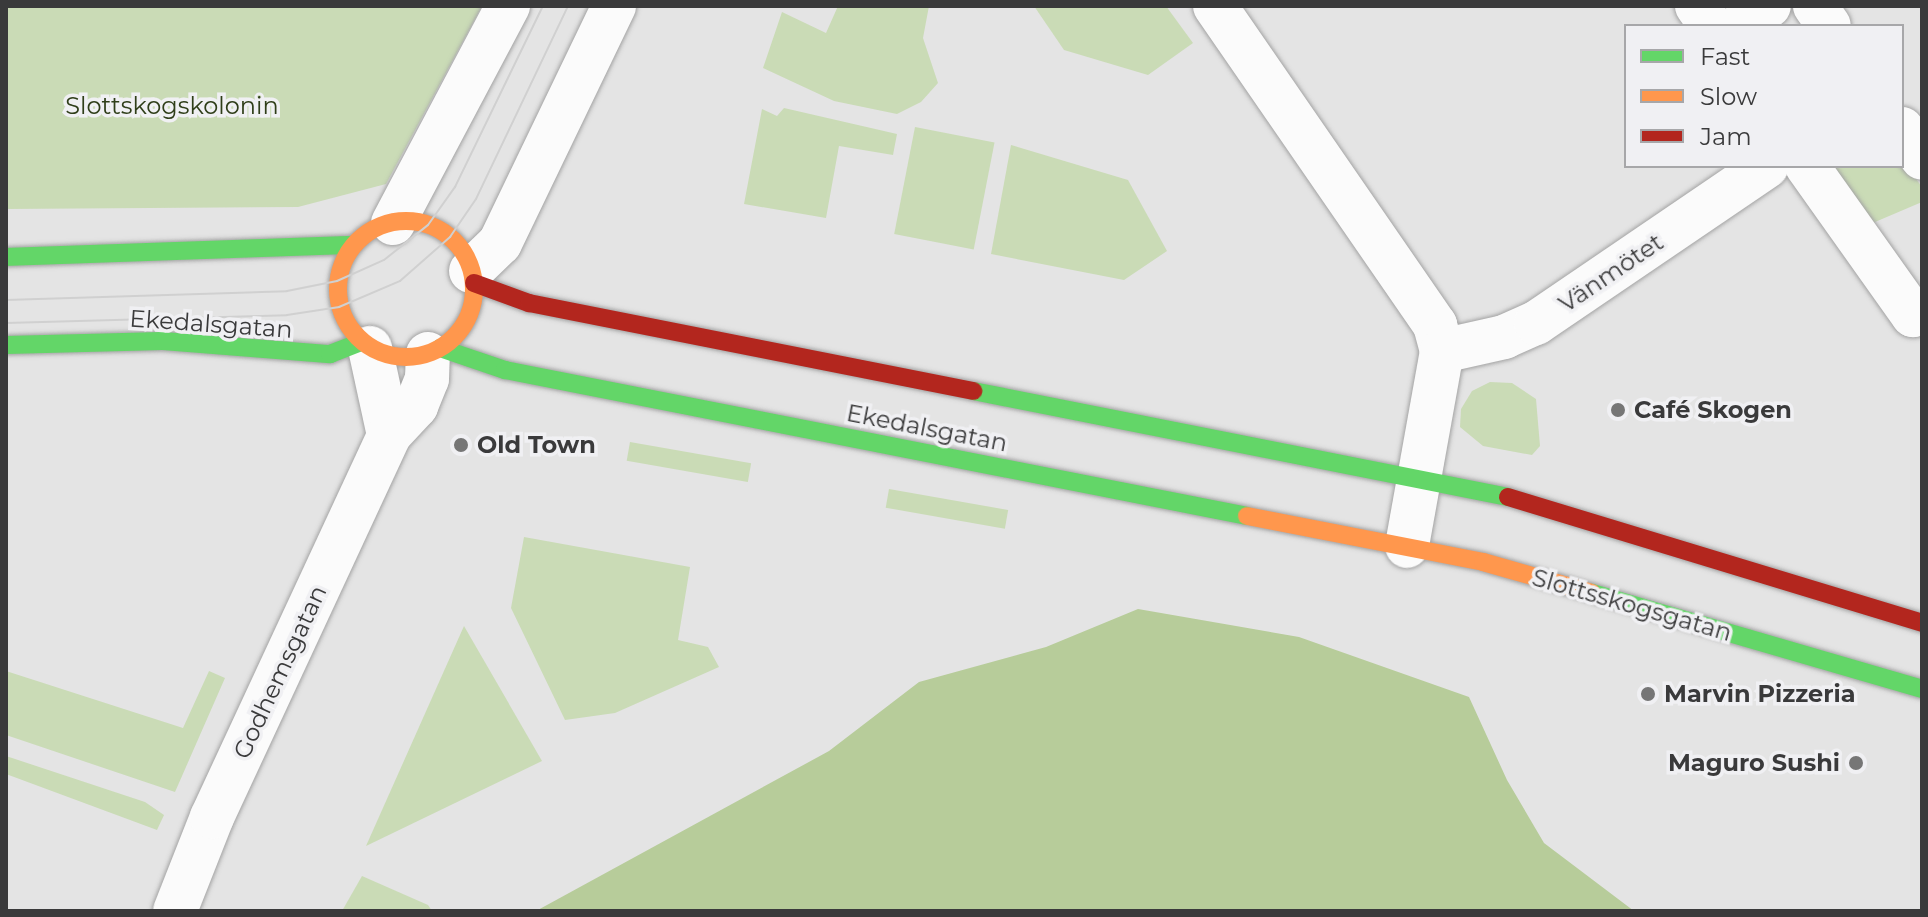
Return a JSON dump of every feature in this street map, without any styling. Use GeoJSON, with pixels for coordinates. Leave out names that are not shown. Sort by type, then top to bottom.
{"type":"FeatureCollection","features":[{"type":"Feature","properties":{"kind":"street"},"geometry":{"type":"LineString","coordinates":[[393,223],[508,6]]}},
{"type":"Feature","properties":{"kind":"street"},"geometry":{"type":"LineString","coordinates":[[472,277],[500,243],[614,6]]}},
{"type":"Feature","properties":{"kind":"street"},"geometry":{"type":"LineString","coordinates":[[1215,6],[1435,325],[1442,351],[1407,546]]}},
{"type":"Feature","properties":{"kind":"street"},"geometry":{"type":"LineString","coordinates":[[1697,6],[1710,24]]}},
{"type":"Feature","properties":{"kind":"street"},"geometry":{"type":"LineString","coordinates":[[1742,24],[1769,6]]}},
{"type":"Feature","properties":{"kind":"street"},"geometry":{"type":"LineString","coordinates":[[1815,6],[1828,24]]}},
{"type":"Feature","properties":{"kind":"street"},"geometry":{"type":"LineString","coordinates":[[1904,132],[1922,158]]}},
{"type":"Feature","properties":{"kind":"street","name":"Vänmötet"},"geometry":{"type":"LineString","coordinates":[[1442,351],[1504,337],[1536,323],[1764,168]]}},
{"type":"Feature","properties":{"kind":"street"},"geometry":{"type":"LineString","coordinates":[[1808,168],[1913,315],[1922,313]]}},
{"type":"Feature","properties":{"kind":"street"},"geometry":{"type":"LineString","coordinates":[[365,345],[408,358],[434,351],[467,320],[472,277],[457,244],[439,230],[393,223],[371,231],[353,245],[340,268],[339,307],[365,345],[389,435]]}},
{"type":"Feature","properties":{"kind":"street"},"geometry":{"type":"LineString","coordinates":[[6,257],[353,245]]}},
{"type":"Feature","properties":{"kind":"street","name":"Ekedalsgatan"},"geometry":{"type":"LineString","coordinates":[[472,277],[529,303],[603,319],[1419,477]]}},
{"type":"Feature","properties":{"kind":"street","name":"Ekedalsgatan"},"geometry":{"type":"LineString","coordinates":[[6,345],[163,341],[288,355],[330,354],[365,345]]}},
{"type":"Feature","properties":{"kind":"street","name":"Ekedalsgatan"},"geometry":{"type":"LineString","coordinates":[[434,351],[505,370],[1407,546]]}},
{"type":"Feature","properties":{"kind":"street","name":"Godhemsgatan"},"geometry":{"type":"LineString","coordinates":[[175,911],[212,817],[389,435],[416,406],[434,351]]}},
{"type":"Feature","properties":{"kind":"street"},"geometry":{"type":"LineString","coordinates":[[1419,477],[1498,494],[1922,623]]}},
{"type":"Feature","properties":{"kind":"street","name":"Slottsskogsgatan"},"geometry":{"type":"LineString","coordinates":[[1407,546],[1497,566],[1922,689]]}},
{"type":"Feature","properties":{"kind":"green space","name":"Slottskogskolonin"},"geometry":{"type":"Polygon","coordinates":[[[6,6],[482,6],[386,184],[298,207],[6,209],[6,6]]]}},
{"type":"Feature","properties":{"kind":"green space"},"geometry":{"type":"Polygon","coordinates":[[[838,6],[929,6],[923,38],[938,83],[921,102],[897,114],[834,101],[763,68],[782,12],[826,33],[838,6]]]}},
{"type":"Feature","properties":{"kind":"green space"},"geometry":{"type":"Polygon","coordinates":[[[1034,6],[1166,6],[1193,43],[1148,75],[1064,50],[1034,6]]]}},
{"type":"Feature","properties":{"kind":"green space"},"geometry":{"type":"Polygon","coordinates":[[[784,108],[897,134],[893,155],[839,146],[826,218],[744,204],[762,109],[777,116],[784,108]]]}},
{"type":"Feature","properties":{"kind":"green space"},"geometry":{"type":"Polygon","coordinates":[[[915,127],[995,142],[974,249],[894,234],[915,127]]]}},
{"type":"Feature","properties":{"kind":"green space"},"geometry":{"type":"Polygon","coordinates":[[[1011,145],[1128,180],[1167,251],[1124,280],[991,254],[1011,145]]]}},
{"type":"Feature","properties":{"kind":"green space"},"geometry":{"type":"Polygon","coordinates":[[[1904,163],[1922,187],[1922,202],[1868,225],[1828,168],[1904,168],[1904,163]]]}},
{"type":"Feature","properties":{"kind":"green space"},"geometry":{"type":"Polygon","coordinates":[[[1490,382],[1512,383],[1536,399],[1540,446],[1532,455],[1483,446],[1460,427],[1461,409],[1472,391],[1490,382]]]}},
{"type":"Feature","properties":{"kind":"green space"},"geometry":{"type":"Polygon","coordinates":[[[630,442],[751,463],[748,482],[627,461],[630,442]]]}},
{"type":"Feature","properties":{"kind":"green space"},"geometry":{"type":"Polygon","coordinates":[[[889,489],[1008,510],[1005,529],[886,508],[889,489]]]}},
{"type":"Feature","properties":{"kind":"green space"},"geometry":{"type":"Polygon","coordinates":[[[524,537],[690,567],[678,640],[708,647],[719,667],[615,713],[565,720],[511,608],[524,537]]]}},
{"type":"Feature","properties":{"kind":"green space"},"geometry":{"type":"Polygon","coordinates":[[[1138,609],[1299,637],[1469,697],[1507,780],[1544,843],[1634,911],[536,911],[829,751],[919,682],[1046,647],[1138,609]]]}},
{"type":"Feature","properties":{"kind":"green space"},"geometry":{"type":"Polygon","coordinates":[[[464,626],[542,761],[366,846],[464,626]]]}},
{"type":"Feature","properties":{"kind":"green space"},"geometry":{"type":"Polygon","coordinates":[[[6,671],[183,728],[209,671],[225,678],[175,792],[6,735],[6,671]]]}},
{"type":"Feature","properties":{"kind":"green space"},"geometry":{"type":"Polygon","coordinates":[[[6,756],[145,802],[164,815],[157,830],[6,774],[6,756]]]}},
{"type":"Feature","properties":{"kind":"green space"},"geometry":{"type":"Polygon","coordinates":[[[362,876],[428,905],[432,911],[342,911],[362,876]]]}},
{"type":"Feature","properties":{"kind":"tram line"},"geometry":{"type":"LineString","coordinates":[[6,300],[287,291],[337,281],[384,260],[428,225],[455,187],[543,6]]}},
{"type":"Feature","properties":{"kind":"tram line"},"geometry":{"type":"LineString","coordinates":[[6,323],[287,315],[339,307],[400,281],[450,237],[476,199],[568,6]]}},
{"type":"Feature","properties":{"kind":"traffic: fast"},"geometry":{"type":"LineString","coordinates":[[6,257],[353,245]]}},
{"type":"Feature","properties":{"kind":"traffic: fast"},"geometry":{"type":"LineString","coordinates":[[6,345],[163,341],[330,354],[361,342]]}},
{"type":"Feature","properties":{"kind":"traffic: fast"},"geometry":{"type":"LineString","coordinates":[[440,348],[505,370],[1247,516]]}},
{"type":"Feature","properties":{"kind":"traffic: fast"},"geometry":{"type":"LineString","coordinates":[[973,391],[1508,497]]}},
{"type":"Feature","properties":{"kind":"traffic: fast"},"geometry":{"type":"LineString","coordinates":[[1592,593],[1922,689]]}},
{"type":"Feature","properties":{"kind":"traffic: slow"},"geometry":{"type":"LineString","coordinates":[[406,221],[432,226],[454,241],[469,263],[474,289],[469,315],[454,337],[432,352],[406,357],[380,352],[358,337],[343,315],[338,289],[343,263],[358,241],[380,226],[406,221]]}},
{"type":"Feature","properties":{"kind":"traffic: slow"},"geometry":{"type":"LineString","coordinates":[[1247,516],[1483,562],[1592,593]]}},
{"type":"Feature","properties":{"kind":"traffic: jam"},"geometry":{"type":"LineString","coordinates":[[474,283],[529,303],[973,391]]}},
{"type":"Feature","properties":{"kind":"traffic: jam"},"geometry":{"type":"LineString","coordinates":[[1508,497],[1922,623]]}},
{"type":"Feature","properties":{"kind":"place","name":"Café Skogen"},"geometry":{"type":"Point","coordinates":[1618,410]}},
{"type":"Feature","properties":{"kind":"place","name":"Old Town"},"geometry":{"type":"Point","coordinates":[461,445]}},
{"type":"Feature","properties":{"kind":"place","name":"Marvin Pizzeria"},"geometry":{"type":"Point","coordinates":[1648,694]}},
{"type":"Feature","properties":{"kind":"place","name":"Maguro Sushi"},"geometry":{"type":"Point","coordinates":[1856,763]}}]}
